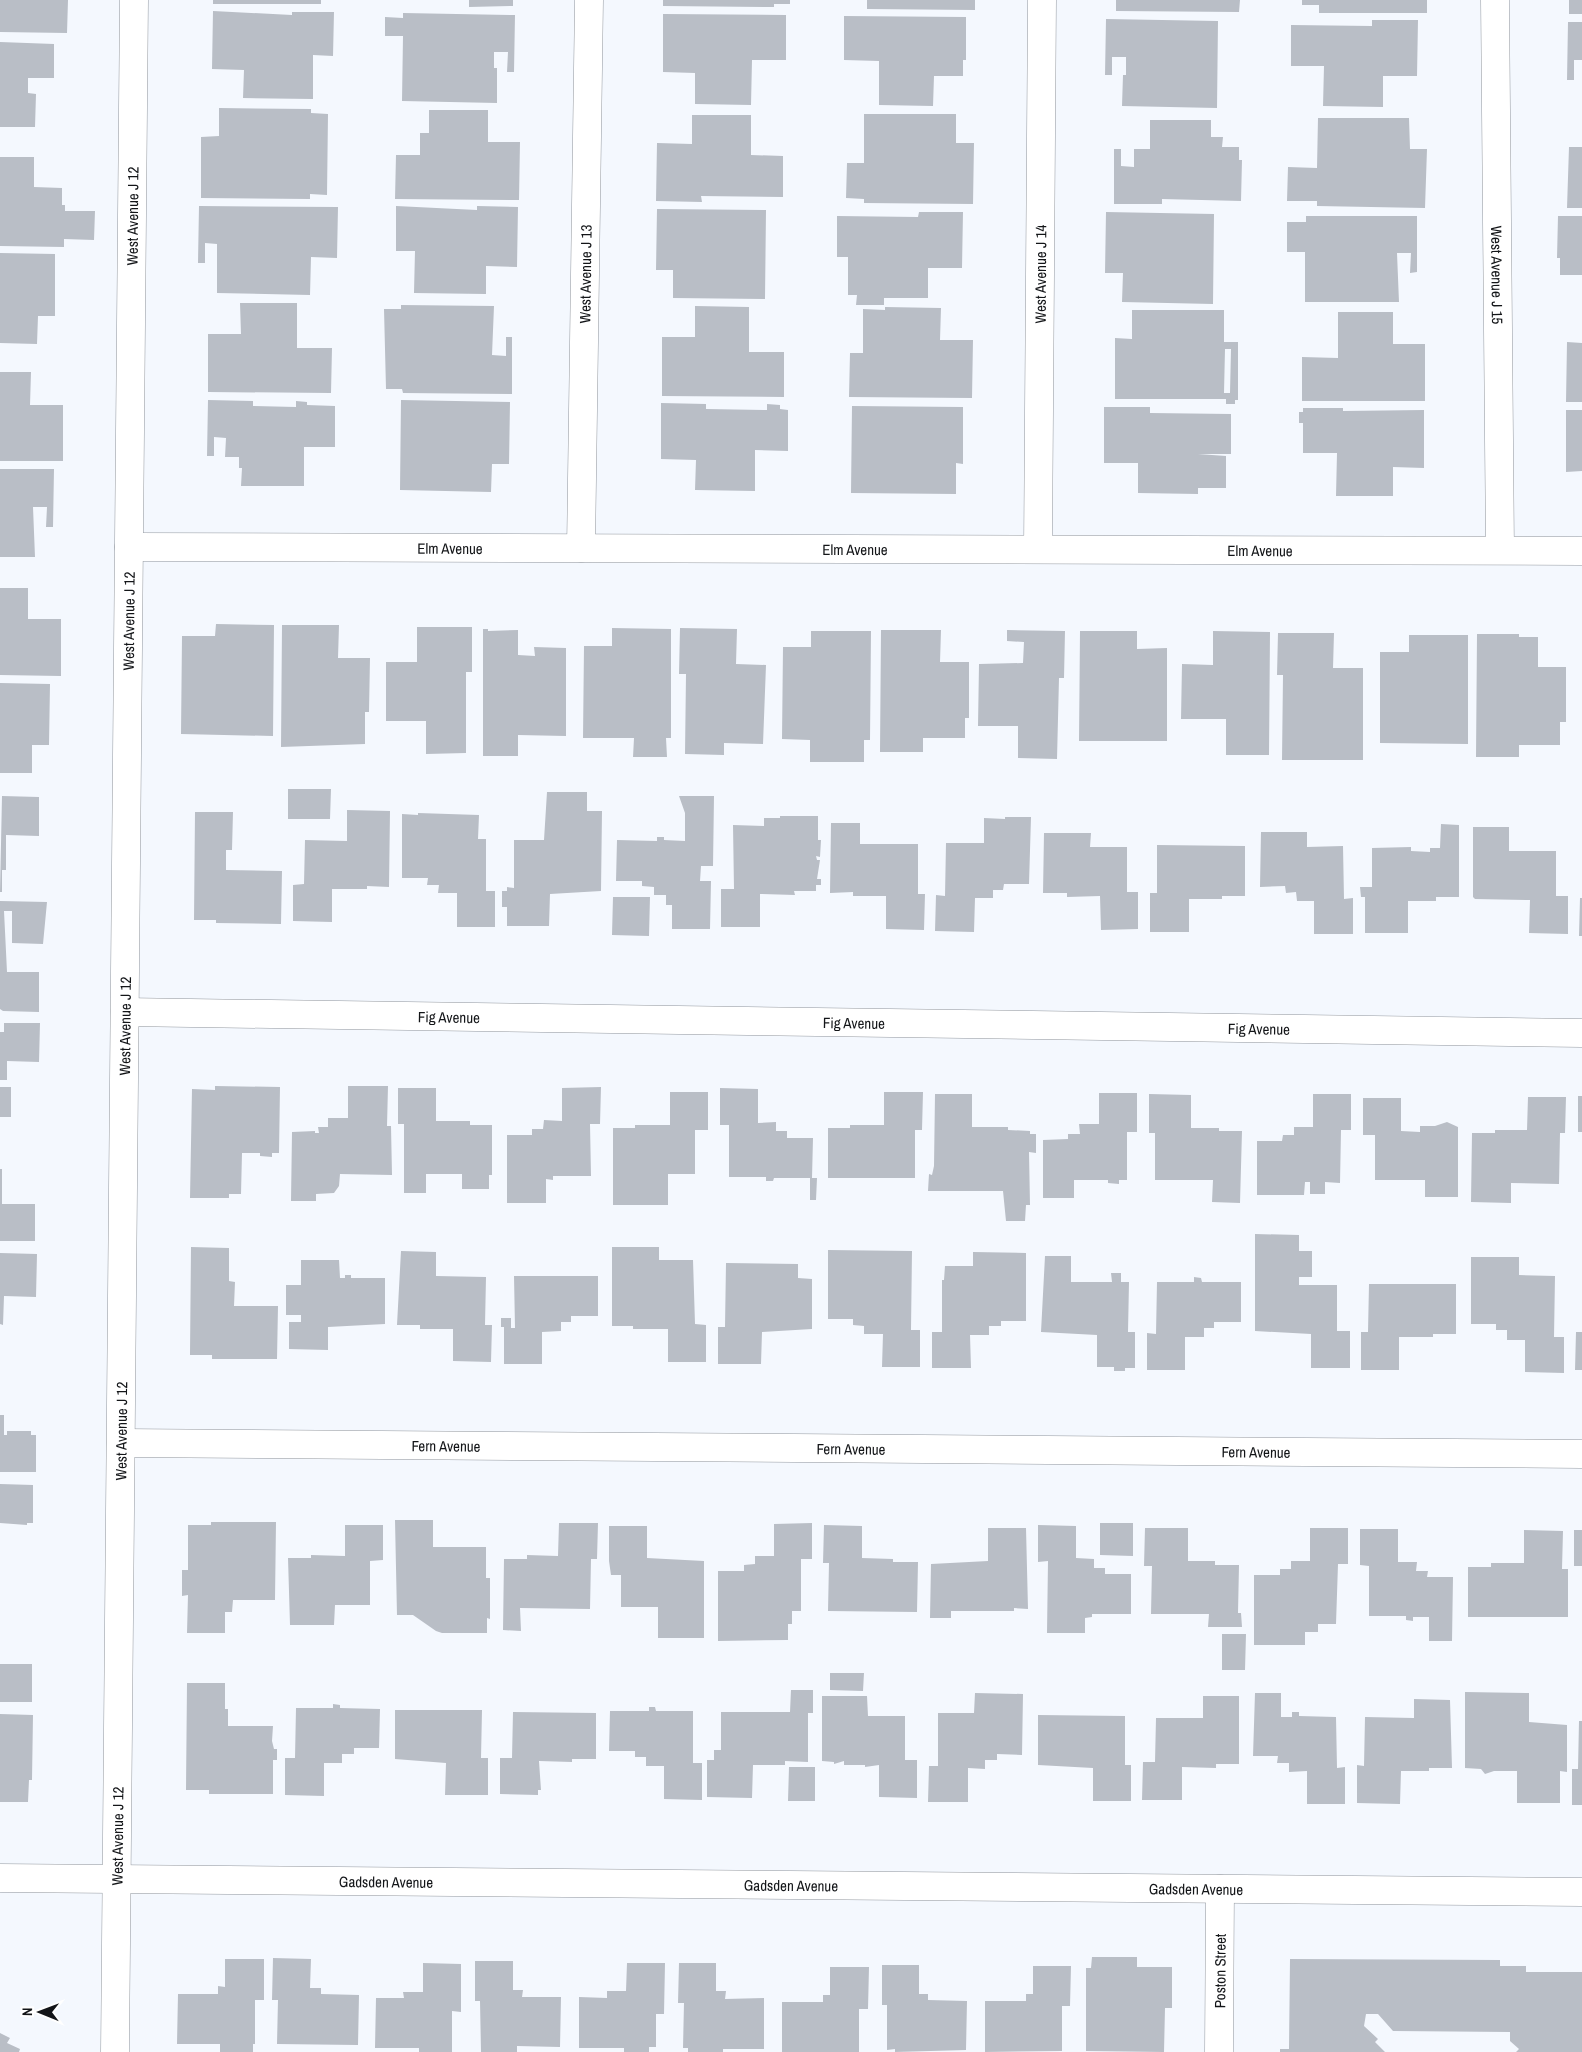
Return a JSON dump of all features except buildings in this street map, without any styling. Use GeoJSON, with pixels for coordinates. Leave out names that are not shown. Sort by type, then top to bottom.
{"type":"FeatureCollection","features":[{"type":"Feature","properties":{"kind":"street","name":"West Avenue J 12"},"geometry":{"type":"LineString","coordinates":[[115,2052],[134,0]]}},
{"type":"Feature","properties":{"kind":"street","name":"West Avenue J 13"},"geometry":{"type":"LineString","coordinates":[[581,548],[589,0]]}},
{"type":"Feature","properties":{"kind":"street","name":"West Avenue J 14"},"geometry":{"type":"LineString","coordinates":[[1038,549],[1042,0]]}},
{"type":"Feature","properties":{"kind":"street","name":"West Avenue J 15"},"geometry":{"type":"LineString","coordinates":[[1495,0],[1500,550]]}},
{"type":"Feature","properties":{"kind":"street","name":"Elm Avenue"},"geometry":{"type":"LineString","coordinates":[[129,547],[1582,551]]}},
{"type":"Feature","properties":{"kind":"street","name":"Fig Avenue"},"geometry":{"type":"LineString","coordinates":[[125,1012],[1582,1033]]}},
{"type":"Feature","properties":{"kind":"street","name":"Fern Avenue"},"geometry":{"type":"LineString","coordinates":[[121,1443],[1582,1454]]}},
{"type":"Feature","properties":{"kind":"street","name":"Gadsden Avenue"},"geometry":{"type":"LineString","coordinates":[[0,1878],[1582,1892]]}},
{"type":"Feature","properties":{"kind":"street","name":"Poston Street"},"geometry":{"type":"LineString","coordinates":[[1219,2052],[1220,1889]]}}]}
